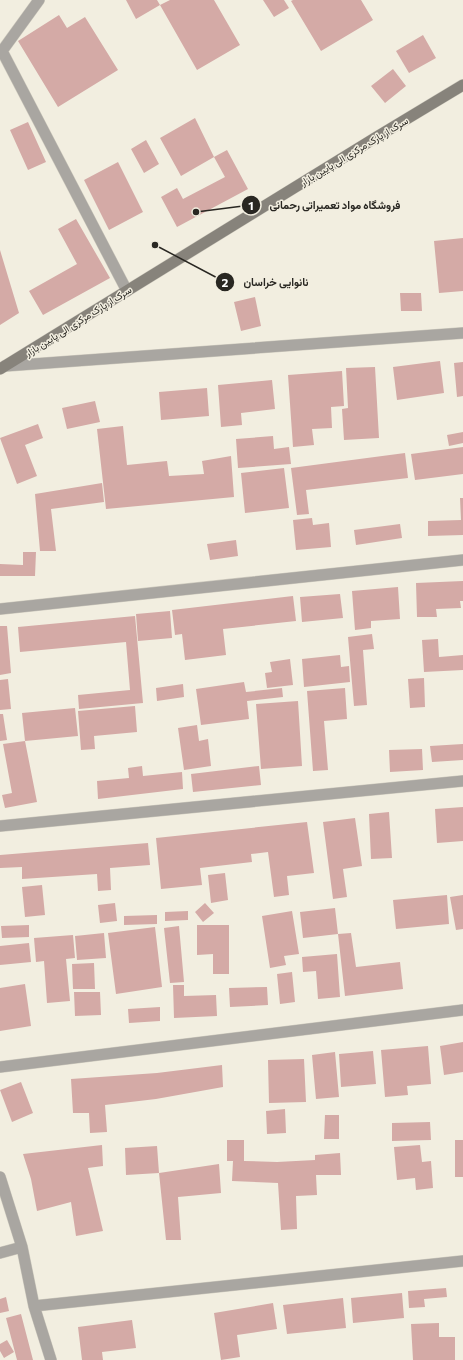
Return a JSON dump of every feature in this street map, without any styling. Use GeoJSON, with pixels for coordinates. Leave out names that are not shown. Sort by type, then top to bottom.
{"type":"FeatureCollection","features":[{"type":"Feature","properties":{"kind":"main road","name":"سرک از پارک مرکزی الی پایین بازار"},"geometry":{"type":"LineString","coordinates":[[2,368],[463,85]]}},
{"type":"Feature","properties":{"kind":"street"},"geometry":{"type":"LineString","coordinates":[[39,0],[1,52],[127,290]]}},
{"type":"Feature","properties":{"kind":"street"},"geometry":{"type":"LineString","coordinates":[[2,368],[463,333]]}},
{"type":"Feature","properties":{"kind":"street"},"geometry":{"type":"LineString","coordinates":[[0,609],[463,560]]}},
{"type":"Feature","properties":{"kind":"street"},"geometry":{"type":"LineString","coordinates":[[0,826],[463,782]]}},
{"type":"Feature","properties":{"kind":"street"},"geometry":{"type":"LineString","coordinates":[[0,1067],[463,1010]]}},
{"type":"Feature","properties":{"kind":"street"},"geometry":{"type":"LineString","coordinates":[[0,1178],[22,1247],[34,1306],[51,1360]]}},
{"type":"Feature","properties":{"kind":"street"},"geometry":{"type":"LineString","coordinates":[[0,1253],[22,1247]]}},
{"type":"Feature","properties":{"kind":"street"},"geometry":{"type":"LineString","coordinates":[[34,1306],[463,1261]]}},
{"type":"Feature","properties":{"kind":"building"},"geometry":{"type":"Polygon","coordinates":[[[126,0],[157,0],[160,5],[136,19],[126,0]]]}},
{"type":"Feature","properties":{"kind":"building"},"geometry":{"type":"Polygon","coordinates":[[[170,0],[214,0],[240,45],[197,70],[160,5],[170,0]]]}},
{"type":"Feature","properties":{"kind":"building"},"geometry":{"type":"Polygon","coordinates":[[[263,0],[284,0],[289,8],[274,17],[263,0]]]}},
{"type":"Feature","properties":{"kind":"building"},"geometry":{"type":"Polygon","coordinates":[[[361,0],[373,20],[321,51],[291,1],[361,0]]]}},
{"type":"Feature","properties":{"kind":"building"},"geometry":{"type":"Polygon","coordinates":[[[59,15],[67,28],[85,17],[118,70],[58,107],[18,41],[59,15]]]}},
{"type":"Feature","properties":{"kind":"building"},"geometry":{"type":"Polygon","coordinates":[[[423,35],[436,58],[409,73],[396,51],[423,35]]]}},
{"type":"Feature","properties":{"kind":"building"},"geometry":{"type":"Polygon","coordinates":[[[393,69],[406,86],[385,103],[371,86],[393,69]]]}},
{"type":"Feature","properties":{"kind":"building"},"geometry":{"type":"Polygon","coordinates":[[[195,118],[214,157],[181,176],[160,138],[195,118]]]}},
{"type":"Feature","properties":{"kind":"building"},"geometry":{"type":"Polygon","coordinates":[[[28,122],[46,162],[28,170],[10,130],[28,122]]]}},
{"type":"Feature","properties":{"kind":"building"},"geometry":{"type":"Polygon","coordinates":[[[146,140],[159,164],[144,173],[131,149],[146,140]]]}},
{"type":"Feature","properties":{"kind":"building"},"geometry":{"type":"Polygon","coordinates":[[[227,150],[248,189],[177,227],[161,197],[177,188],[183,199],[225,177],[214,157],[227,150]]]}},
{"type":"Feature","properties":{"kind":"building"},"geometry":{"type":"Polygon","coordinates":[[[118,162],[143,212],[109,230],[84,180],[118,162]]]}},
{"type":"Feature","properties":{"kind":"building"},"geometry":{"type":"Polygon","coordinates":[[[76,219],[110,278],[43,315],[29,291],[77,264],[58,229],[76,219]]]}},
{"type":"Feature","properties":{"kind":"building"},"geometry":{"type":"Polygon","coordinates":[[[463,238],[463,291],[439,293],[434,241],[463,238]]]}},
{"type":"Feature","properties":{"kind":"building"},"geometry":{"type":"Polygon","coordinates":[[[0,250],[19,313],[0,325],[0,250]]]}},
{"type":"Feature","properties":{"kind":"building"},"geometry":{"type":"Polygon","coordinates":[[[400,293],[421,293],[422,311],[401,311],[400,293]]]}},
{"type":"Feature","properties":{"kind":"building"},"geometry":{"type":"Polygon","coordinates":[[[255,297],[261,326],[241,331],[234,302],[255,297]]]}},
{"type":"Feature","properties":{"kind":"building"},"geometry":{"type":"Polygon","coordinates":[[[440,361],[444,393],[397,400],[393,367],[440,361]]]}},
{"type":"Feature","properties":{"kind":"building"},"geometry":{"type":"Polygon","coordinates":[[[463,362],[463,396],[457,397],[454,363],[463,362]]]}},
{"type":"Feature","properties":{"kind":"building"},"geometry":{"type":"Polygon","coordinates":[[[375,367],[379,438],[344,440],[342,409],[348,408],[346,368],[375,367]]]}},
{"type":"Feature","properties":{"kind":"building"},"geometry":{"type":"Polygon","coordinates":[[[342,371],[344,406],[331,407],[332,428],[312,429],[314,445],[293,447],[288,375],[342,371]]]}},
{"type":"Feature","properties":{"kind":"building"},"geometry":{"type":"Polygon","coordinates":[[[272,380],[275,409],[241,413],[242,425],[221,427],[218,385],[272,380]]]}},
{"type":"Feature","properties":{"kind":"building"},"geometry":{"type":"Polygon","coordinates":[[[207,388],[209,416],[161,420],[159,392],[207,388]]]}},
{"type":"Feature","properties":{"kind":"building"},"geometry":{"type":"Polygon","coordinates":[[[95,401],[100,422],[67,429],[62,408],[95,401]]]}},
{"type":"Feature","properties":{"kind":"building"},"geometry":{"type":"Polygon","coordinates":[[[38,424],[43,438],[25,445],[37,476],[17,484],[0,438],[38,424]]]}},
{"type":"Feature","properties":{"kind":"building"},"geometry":{"type":"Polygon","coordinates":[[[123,426],[127,465],[167,461],[169,476],[204,474],[202,461],[231,456],[234,497],[106,509],[97,429],[123,426]]]}},
{"type":"Feature","properties":{"kind":"building"},"geometry":{"type":"Polygon","coordinates":[[[463,432],[463,443],[449,446],[447,435],[463,432]]]}},
{"type":"Feature","properties":{"kind":"building"},"geometry":{"type":"Polygon","coordinates":[[[273,436],[274,449],[289,447],[291,464],[238,468],[236,439],[273,436]]]}},
{"type":"Feature","properties":{"kind":"building"},"geometry":{"type":"Polygon","coordinates":[[[463,447],[463,474],[415,480],[411,454],[463,447]]]}},
{"type":"Feature","properties":{"kind":"building"},"geometry":{"type":"Polygon","coordinates":[[[405,453],[408,478],[306,490],[309,514],[297,515],[291,468],[405,453]]]}},
{"type":"Feature","properties":{"kind":"building"},"geometry":{"type":"Polygon","coordinates":[[[284,468],[289,508],[245,513],[241,473],[284,468]]]}},
{"type":"Feature","properties":{"kind":"building"},"geometry":{"type":"Polygon","coordinates":[[[102,483],[104,502],[51,509],[56,551],[40,551],[35,494],[102,483]]]}},
{"type":"Feature","properties":{"kind":"building"},"geometry":{"type":"Polygon","coordinates":[[[460,498],[463,498],[463,535],[428,536],[428,521],[461,520],[460,498]]]}},
{"type":"Feature","properties":{"kind":"building"},"geometry":{"type":"Polygon","coordinates":[[[312,518],[313,525],[329,523],[331,547],[296,550],[293,520],[312,518]]]}},
{"type":"Feature","properties":{"kind":"building"},"geometry":{"type":"Polygon","coordinates":[[[400,524],[402,538],[356,545],[354,530],[400,524]]]}},
{"type":"Feature","properties":{"kind":"building"},"geometry":{"type":"Polygon","coordinates":[[[236,540],[238,556],[210,560],[207,544],[236,540]]]}},
{"type":"Feature","properties":{"kind":"building"},"geometry":{"type":"Polygon","coordinates":[[[23,552],[36,552],[35,576],[0,576],[0,564],[23,565],[23,552]]]}},
{"type":"Feature","properties":{"kind":"building"},"geometry":{"type":"Polygon","coordinates":[[[463,581],[463,601],[460,601],[461,608],[436,609],[437,617],[417,617],[416,583],[463,581]]]}},
{"type":"Feature","properties":{"kind":"building"},"geometry":{"type":"Polygon","coordinates":[[[398,587],[400,619],[371,621],[371,628],[355,630],[352,591],[398,587]]]}},
{"type":"Feature","properties":{"kind":"building"},"geometry":{"type":"Polygon","coordinates":[[[340,594],[343,618],[302,622],[300,597],[340,594]]]}},
{"type":"Feature","properties":{"kind":"building"},"geometry":{"type":"Polygon","coordinates":[[[293,596],[296,621],[223,629],[226,655],[185,660],[182,634],[175,635],[172,610],[293,596]]]}},
{"type":"Feature","properties":{"kind":"building"},"geometry":{"type":"Polygon","coordinates":[[[170,611],[172,638],[138,641],[136,614],[170,611]]]}},
{"type":"Feature","properties":{"kind":"building"},"geometry":{"type":"Polygon","coordinates":[[[135,616],[143,703],[79,709],[78,695],[130,690],[126,642],[20,652],[18,627],[135,616]]]}},
{"type":"Feature","properties":{"kind":"building"},"geometry":{"type":"Polygon","coordinates":[[[0,626],[7,626],[11,673],[0,675],[0,626]]]}},
{"type":"Feature","properties":{"kind":"building"},"geometry":{"type":"Polygon","coordinates":[[[372,634],[374,649],[363,650],[367,705],[354,706],[348,637],[372,634]]]}},
{"type":"Feature","properties":{"kind":"building"},"geometry":{"type":"Polygon","coordinates":[[[438,639],[439,657],[463,655],[463,670],[424,672],[422,640],[438,639]]]}},
{"type":"Feature","properties":{"kind":"building"},"geometry":{"type":"Polygon","coordinates":[[[340,655],[341,667],[349,666],[350,682],[304,687],[302,659],[340,655]]]}},
{"type":"Feature","properties":{"kind":"building"},"geometry":{"type":"Polygon","coordinates":[[[290,659],[293,685],[267,688],[265,673],[272,672],[270,662],[290,659]]]}},
{"type":"Feature","properties":{"kind":"building"},"geometry":{"type":"Polygon","coordinates":[[[424,678],[425,707],[410,708],[408,679],[424,678]]]}},
{"type":"Feature","properties":{"kind":"building"},"geometry":{"type":"Polygon","coordinates":[[[8,679],[11,709],[0,710],[0,680],[8,679]]]}},
{"type":"Feature","properties":{"kind":"building"},"geometry":{"type":"Polygon","coordinates":[[[244,682],[246,692],[282,688],[283,697],[247,701],[249,719],[201,725],[196,689],[244,682]]]}},
{"type":"Feature","properties":{"kind":"building"},"geometry":{"type":"Polygon","coordinates":[[[183,684],[184,697],[157,701],[156,688],[183,684]]]}},
{"type":"Feature","properties":{"kind":"building"},"geometry":{"type":"Polygon","coordinates":[[[345,688],[347,719],[324,721],[328,770],[313,771],[307,691],[345,688]]]}},
{"type":"Feature","properties":{"kind":"building"},"geometry":{"type":"Polygon","coordinates":[[[298,701],[302,766],[261,769],[256,704],[298,701]]]}},
{"type":"Feature","properties":{"kind":"building"},"geometry":{"type":"Polygon","coordinates":[[[135,706],[137,732],[94,736],[95,749],[81,750],[78,711],[135,706]]]}},
{"type":"Feature","properties":{"kind":"building"},"geometry":{"type":"Polygon","coordinates":[[[75,708],[78,736],[25,741],[22,713],[75,708]]]}},
{"type":"Feature","properties":{"kind":"building"},"geometry":{"type":"Polygon","coordinates":[[[0,714],[3,714],[7,740],[0,741],[0,714]]]}},
{"type":"Feature","properties":{"kind":"building"},"geometry":{"type":"Polygon","coordinates":[[[197,725],[199,741],[208,739],[211,766],[184,770],[178,728],[197,725]]]}},
{"type":"Feature","properties":{"kind":"building"},"geometry":{"type":"Polygon","coordinates":[[[25,741],[37,802],[5,808],[2,795],[12,793],[3,744],[25,741]]]}},
{"type":"Feature","properties":{"kind":"building"},"geometry":{"type":"Polygon","coordinates":[[[463,744],[463,760],[432,762],[430,746],[463,744]]]}},
{"type":"Feature","properties":{"kind":"building"},"geometry":{"type":"Polygon","coordinates":[[[422,749],[423,770],[390,772],[389,750],[422,749]]]}},
{"type":"Feature","properties":{"kind":"building"},"geometry":{"type":"Polygon","coordinates":[[[142,766],[143,776],[182,772],[183,789],[98,799],[97,781],[129,778],[128,768],[142,766]]]}},
{"type":"Feature","properties":{"kind":"building"},"geometry":{"type":"Polygon","coordinates":[[[259,766],[261,785],[193,792],[191,774],[259,766]]]}},
{"type":"Feature","properties":{"kind":"building"},"geometry":{"type":"Polygon","coordinates":[[[463,807],[463,841],[437,843],[435,809],[463,807]]]}},
{"type":"Feature","properties":{"kind":"building"},"geometry":{"type":"Polygon","coordinates":[[[389,812],[392,858],[371,859],[369,814],[389,812]]]}},
{"type":"Feature","properties":{"kind":"building"},"geometry":{"type":"Polygon","coordinates":[[[355,818],[362,866],[343,869],[347,897],[333,899],[323,822],[355,818]]]}},
{"type":"Feature","properties":{"kind":"building"},"geometry":{"type":"Polygon","coordinates":[[[307,822],[314,873],[287,876],[289,895],[274,897],[268,852],[251,854],[252,862],[200,868],[202,885],[161,889],[156,838],[307,822]]]}},
{"type":"Feature","properties":{"kind":"building"},"geometry":{"type":"Polygon","coordinates":[[[148,843],[150,865],[110,868],[111,890],[98,891],[97,874],[22,879],[22,867],[0,868],[0,855],[148,843]]]}},
{"type":"Feature","properties":{"kind":"building"},"geometry":{"type":"Polygon","coordinates":[[[225,873],[228,900],[211,903],[208,875],[225,873]]]}},
{"type":"Feature","properties":{"kind":"building"},"geometry":{"type":"Polygon","coordinates":[[[42,885],[45,915],[25,917],[22,887],[42,885]]]}},
{"type":"Feature","properties":{"kind":"building"},"geometry":{"type":"Polygon","coordinates":[[[447,895],[449,924],[396,929],[393,900],[447,895]]]}},
{"type":"Feature","properties":{"kind":"building"},"geometry":{"type":"Polygon","coordinates":[[[463,895],[463,929],[456,930],[450,897],[463,895]]]}},
{"type":"Feature","properties":{"kind":"building"},"geometry":{"type":"Polygon","coordinates":[[[115,903],[117,921],[100,923],[98,905],[115,903]]]}},
{"type":"Feature","properties":{"kind":"building"},"geometry":{"type":"Polygon","coordinates":[[[205,903],[214,913],[203,922],[195,912],[205,903]]]}},
{"type":"Feature","properties":{"kind":"building"},"geometry":{"type":"Polygon","coordinates":[[[335,908],[338,934],[303,938],[300,912],[335,908]]]}},
{"type":"Feature","properties":{"kind":"building"},"geometry":{"type":"Polygon","coordinates":[[[188,911],[188,920],[165,921],[165,912],[188,911]]]}},
{"type":"Feature","properties":{"kind":"building"},"geometry":{"type":"Polygon","coordinates":[[[292,911],[299,954],[284,956],[286,965],[270,968],[262,916],[292,911]]]}},
{"type":"Feature","properties":{"kind":"building"},"geometry":{"type":"Polygon","coordinates":[[[157,915],[157,924],[124,925],[124,916],[157,915]]]}},
{"type":"Feature","properties":{"kind":"building"},"geometry":{"type":"Polygon","coordinates":[[[29,925],[29,937],[2,938],[1,926],[29,925]]]}},
{"type":"Feature","properties":{"kind":"building"},"geometry":{"type":"Polygon","coordinates":[[[197,925],[229,925],[229,974],[213,974],[213,954],[197,955],[197,925]]]}},
{"type":"Feature","properties":{"kind":"building"},"geometry":{"type":"Polygon","coordinates":[[[179,926],[184,982],[170,983],[164,928],[179,926]]]}},
{"type":"Feature","properties":{"kind":"building"},"geometry":{"type":"Polygon","coordinates":[[[155,927],[162,987],[116,994],[108,933],[155,927]]]}},
{"type":"Feature","properties":{"kind":"building"},"geometry":{"type":"Polygon","coordinates":[[[104,933],[106,958],[77,960],[75,936],[104,933]]]}},
{"type":"Feature","properties":{"kind":"building"},"geometry":{"type":"Polygon","coordinates":[[[351,933],[356,967],[400,962],[403,989],[345,996],[338,934],[351,933]]]}},
{"type":"Feature","properties":{"kind":"building"},"geometry":{"type":"Polygon","coordinates":[[[73,935],[75,958],[66,959],[70,1001],[47,1003],[44,961],[36,962],[34,938],[73,935]]]}},
{"type":"Feature","properties":{"kind":"building"},"geometry":{"type":"Polygon","coordinates":[[[29,943],[31,962],[0,965],[0,946],[29,943]]]}},
{"type":"Feature","properties":{"kind":"building"},"geometry":{"type":"Polygon","coordinates":[[[337,954],[340,997],[318,999],[316,971],[303,972],[302,957],[337,954]]]}},
{"type":"Feature","properties":{"kind":"building"},"geometry":{"type":"Polygon","coordinates":[[[94,963],[95,989],[73,989],[72,964],[94,963]]]}},
{"type":"Feature","properties":{"kind":"building"},"geometry":{"type":"Polygon","coordinates":[[[292,972],[295,1002],[280,1004],[277,974],[292,972]]]}},
{"type":"Feature","properties":{"kind":"building"},"geometry":{"type":"Polygon","coordinates":[[[25,984],[31,1026],[0,1031],[0,988],[25,984]]]}},
{"type":"Feature","properties":{"kind":"building"},"geometry":{"type":"Polygon","coordinates":[[[173,985],[184,985],[184,996],[216,995],[217,1016],[174,1018],[173,985]]]}},
{"type":"Feature","properties":{"kind":"building"},"geometry":{"type":"Polygon","coordinates":[[[267,987],[268,1005],[230,1007],[229,988],[267,987]]]}},
{"type":"Feature","properties":{"kind":"building"},"geometry":{"type":"Polygon","coordinates":[[[74,992],[100,992],[101,1015],[75,1016],[74,992]]]}},
{"type":"Feature","properties":{"kind":"building"},"geometry":{"type":"Polygon","coordinates":[[[160,1007],[160,1021],[129,1023],[128,1009],[160,1007]]]}},
{"type":"Feature","properties":{"kind":"building"},"geometry":{"type":"Polygon","coordinates":[[[463,1042],[463,1072],[444,1075],[440,1046],[463,1042]]]}},
{"type":"Feature","properties":{"kind":"building"},"geometry":{"type":"Polygon","coordinates":[[[428,1046],[431,1084],[407,1086],[408,1095],[385,1097],[381,1050],[428,1046]]]}},
{"type":"Feature","properties":{"kind":"building"},"geometry":{"type":"Polygon","coordinates":[[[373,1051],[376,1084],[341,1087],[339,1054],[373,1051]]]}},
{"type":"Feature","properties":{"kind":"building"},"geometry":{"type":"Polygon","coordinates":[[[335,1052],[339,1097],[316,1099],[312,1055],[335,1052]]]}},
{"type":"Feature","properties":{"kind":"building"},"geometry":{"type":"Polygon","coordinates":[[[304,1059],[306,1102],[269,1103],[268,1060],[304,1059]]]}},
{"type":"Feature","properties":{"kind":"building"},"geometry":{"type":"Polygon","coordinates":[[[222,1065],[223,1087],[156,1099],[105,1105],[107,1132],[90,1133],[89,1113],[73,1113],[71,1079],[157,1073],[222,1065]]]}},
{"type":"Feature","properties":{"kind":"building"},"geometry":{"type":"Polygon","coordinates":[[[21,1082],[33,1113],[12,1122],[0,1090],[21,1082]]]}},
{"type":"Feature","properties":{"kind":"building"},"geometry":{"type":"Polygon","coordinates":[[[285,1109],[286,1133],[267,1134],[266,1111],[285,1109]]]}},
{"type":"Feature","properties":{"kind":"building"},"geometry":{"type":"Polygon","coordinates":[[[325,1115],[339,1115],[339,1139],[324,1139],[325,1115]]]}},
{"type":"Feature","properties":{"kind":"building"},"geometry":{"type":"Polygon","coordinates":[[[430,1122],[431,1140],[392,1141],[392,1123],[430,1122]]]}},
{"type":"Feature","properties":{"kind":"building"},"geometry":{"type":"Polygon","coordinates":[[[227,1140],[244,1140],[244,1161],[277,1162],[315,1160],[315,1155],[340,1153],[341,1175],[316,1175],[317,1195],[296,1196],[297,1229],[281,1230],[278,1183],[232,1181],[233,1161],[227,1161],[227,1140]]]}},
{"type":"Feature","properties":{"kind":"building"},"geometry":{"type":"Polygon","coordinates":[[[455,1140],[463,1140],[463,1177],[455,1177],[455,1140]]]}},
{"type":"Feature","properties":{"kind":"building"},"geometry":{"type":"Polygon","coordinates":[[[102,1145],[103,1166],[88,1168],[103,1231],[76,1236],[71,1202],[37,1211],[31,1179],[23,1154],[102,1145]]]}},
{"type":"Feature","properties":{"kind":"building"},"geometry":{"type":"Polygon","coordinates":[[[420,1145],[422,1162],[431,1161],[433,1188],[416,1190],[415,1178],[397,1180],[394,1147],[420,1145]]]}},
{"type":"Feature","properties":{"kind":"building"},"geometry":{"type":"Polygon","coordinates":[[[157,1146],[159,1173],[126,1175],[125,1148],[157,1146]]]}},
{"type":"Feature","properties":{"kind":"building"},"geometry":{"type":"Polygon","coordinates":[[[219,1164],[221,1193],[178,1197],[181,1240],[166,1240],[159,1173],[219,1164]]]}},
{"type":"Feature","properties":{"kind":"building"},"geometry":{"type":"Polygon","coordinates":[[[446,1288],[447,1297],[424,1299],[425,1307],[409,1308],[408,1291],[446,1288]]]}},
{"type":"Feature","properties":{"kind":"building"},"geometry":{"type":"Polygon","coordinates":[[[402,1293],[404,1318],[353,1323],[351,1298],[402,1293]]]}},
{"type":"Feature","properties":{"kind":"building"},"geometry":{"type":"Polygon","coordinates":[[[6,1297],[9,1311],[0,1313],[0,1299],[6,1297]]]}},
{"type":"Feature","properties":{"kind":"building"},"geometry":{"type":"Polygon","coordinates":[[[343,1298],[346,1328],[287,1334],[283,1305],[343,1298]]]}},
{"type":"Feature","properties":{"kind":"building"},"geometry":{"type":"Polygon","coordinates":[[[273,1303],[277,1329],[237,1335],[240,1357],[221,1360],[214,1313],[273,1303]]]}},
{"type":"Feature","properties":{"kind":"building"},"geometry":{"type":"Polygon","coordinates":[[[21,1314],[33,1360],[17,1360],[6,1318],[21,1314]]]}},
{"type":"Feature","properties":{"kind":"building"},"geometry":{"type":"Polygon","coordinates":[[[132,1320],[136,1348],[102,1352],[103,1360],[82,1360],[78,1327],[132,1320]]]}},
{"type":"Feature","properties":{"kind":"building"},"geometry":{"type":"Polygon","coordinates":[[[439,1323],[439,1337],[455,1337],[455,1360],[413,1360],[411,1324],[439,1323]]]}},
{"type":"Feature","properties":{"kind":"building"},"geometry":{"type":"Polygon","coordinates":[[[7,1340],[14,1352],[4,1358],[0,1351],[0,1344],[7,1340]]]}},
{"type":"Feature","properties":{"kind":"place","name":"فروشگاه مواد تعمیراتی رحمانی"},"geometry":{"type":"Point","coordinates":[196,212]}},
{"type":"Feature","properties":{"kind":"place","name":"نانوایی خراسان"},"geometry":{"type":"Point","coordinates":[155,245]}}]}
